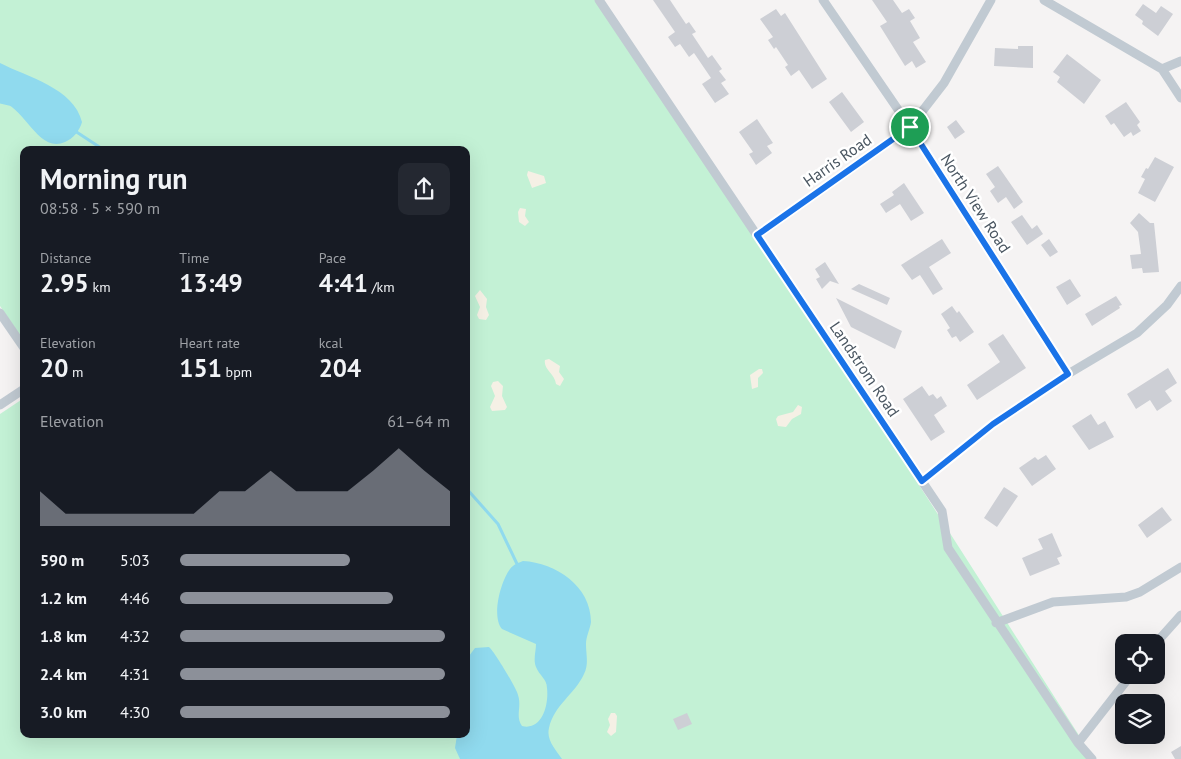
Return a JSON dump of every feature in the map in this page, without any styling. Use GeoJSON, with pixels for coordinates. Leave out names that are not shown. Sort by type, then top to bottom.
{"type":"FeatureCollection","features":[{"type":"Feature","properties":{"kind":"street","name":"Landstrom Road"},"geometry":{"type":"LineString","coordinates":[[599,0],[942,511],[948,548],[996,623],[1078,743],[1092,759]]}},
{"type":"Feature","properties":{"kind":"street","name":"North View Road"},"geometry":{"type":"LineString","coordinates":[[823,0],[910,127],[1068,374]]}},
{"type":"Feature","properties":{"kind":"street","name":"Harris Road"},"geometry":{"type":"LineString","coordinates":[[757,235],[910,127],[944,83],[990,0]]}},
{"type":"Feature","properties":{"kind":"street"},"geometry":{"type":"LineString","coordinates":[[1044,0],[1162,69],[1181,98]]}},
{"type":"Feature","properties":{"kind":"street"},"geometry":{"type":"LineString","coordinates":[[1162,69],[1181,61]]}},
{"type":"Feature","properties":{"kind":"street"},"geometry":{"type":"LineString","coordinates":[[922,481],[993,424],[1068,374],[1137,333],[1167,305],[1181,286]]}},
{"type":"Feature","properties":{"kind":"street"},"geometry":{"type":"LineString","coordinates":[[0,312],[20,342]]}},
{"type":"Feature","properties":{"kind":"street"},"geometry":{"type":"LineString","coordinates":[[0,405],[20,392]]}},
{"type":"Feature","properties":{"kind":"street"},"geometry":{"type":"LineString","coordinates":[[996,623],[1053,602],[1126,597],[1140,592],[1181,566]]}},
{"type":"Feature","properties":{"kind":"street"},"geometry":{"type":"LineString","coordinates":[[1164,634],[1181,615]]}},
{"type":"Feature","properties":{"kind":"street"},"geometry":{"type":"LineString","coordinates":[[1078,743],[1124,684]]}},
{"type":"Feature","properties":{"kind":"green space"},"geometry":{"type":"Polygon","coordinates":[[[0,0],[595,0],[786,281],[1094,759],[0,759],[0,414],[20,401],[20,738],[470,738],[470,146],[20,146],[20,335],[0,306],[0,0]]]}},
{"type":"Feature","properties":{"kind":"sand"},"geometry":{"type":"Polygon","coordinates":[[[528,171],[544,176],[546,183],[532,188],[527,175],[528,171]]]}},
{"type":"Feature","properties":{"kind":"sand"},"geometry":{"type":"Polygon","coordinates":[[[520,208],[526,209],[525,216],[529,222],[525,226],[519,222],[518,212],[520,208]]]}},
{"type":"Feature","properties":{"kind":"sand"},"geometry":{"type":"Polygon","coordinates":[[[480,290],[487,299],[486,307],[489,315],[486,320],[479,319],[477,315],[480,307],[475,296],[480,290]]]}},
{"type":"Feature","properties":{"kind":"sand"},"geometry":{"type":"Polygon","coordinates":[[[549,359],[560,366],[559,372],[564,379],[560,386],[556,384],[554,377],[546,366],[545,360],[549,359]]]}},
{"type":"Feature","properties":{"kind":"sand"},"geometry":{"type":"Polygon","coordinates":[[[762,369],[763,373],[758,378],[758,387],[752,389],[750,375],[762,369]]]}},
{"type":"Feature","properties":{"kind":"sand"},"geometry":{"type":"Polygon","coordinates":[[[498,381],[503,386],[502,396],[507,407],[505,410],[492,411],[490,407],[495,396],[491,386],[493,382],[498,381]]]}},
{"type":"Feature","properties":{"kind":"sand"},"geometry":{"type":"Polygon","coordinates":[[[798,405],[802,407],[801,414],[792,419],[786,427],[778,426],[776,419],[778,416],[793,412],[798,405]]]}},
{"type":"Feature","properties":{"kind":"sand"},"geometry":{"type":"Polygon","coordinates":[[[611,713],[615,713],[617,716],[616,732],[611,736],[607,732],[610,725],[608,719],[611,713]]]}},
{"type":"Feature","properties":{"kind":"water"},"geometry":{"type":"Polygon","coordinates":[[[0,63],[48,85],[70,100],[82,122],[78,131],[68,141],[55,144],[47,141],[17,111],[9,105],[0,102],[0,63]]]}},
{"type":"Feature","properties":{"kind":"water"},"geometry":{"type":"Polygon","coordinates":[[[523,561],[535,563],[548,566],[559,572],[578,587],[589,609],[591,622],[586,641],[586,670],[575,688],[555,713],[548,732],[550,741],[562,759],[460,759],[455,748],[457,738],[470,738],[470,655],[475,648],[489,647],[496,655],[518,695],[519,719],[522,726],[535,725],[545,709],[547,685],[535,664],[536,644],[502,629],[497,616],[498,599],[503,582],[510,569],[523,561]]]}},
{"type":"Feature","properties":{"kind":"building"},"geometry":{"type":"Polygon","coordinates":[[[653,0],[670,0],[686,24],[689,22],[696,32],[692,34],[708,58],[712,55],[722,69],[719,71],[726,80],[721,83],[729,94],[715,103],[702,84],[711,78],[694,53],[689,57],[680,44],[675,47],[668,37],[675,32],[653,0]]]}},
{"type":"Feature","properties":{"kind":"building"},"geometry":{"type":"Polygon","coordinates":[[[872,0],[893,0],[902,13],[909,9],[915,18],[910,21],[920,38],[913,42],[926,62],[916,68],[912,61],[905,66],[880,26],[887,22],[872,0]]]}},
{"type":"Feature","properties":{"kind":"building"},"geometry":{"type":"Polygon","coordinates":[[[1143,4],[1156,13],[1161,6],[1173,14],[1158,36],[1142,24],[1143,21],[1135,15],[1143,4]]]}},
{"type":"Feature","properties":{"kind":"building"},"geometry":{"type":"Polygon","coordinates":[[[776,9],[781,16],[785,13],[827,79],[812,89],[799,70],[791,76],[785,67],[788,65],[776,47],[774,49],[768,40],[773,37],[760,19],[776,9]]]}},
{"type":"Feature","properties":{"kind":"building"},"geometry":{"type":"Polygon","coordinates":[[[1018,46],[1033,46],[1033,68],[994,66],[995,48],[1018,49],[1018,46]]]}},
{"type":"Feature","properties":{"kind":"building"},"geometry":{"type":"Polygon","coordinates":[[[1067,54],[1101,80],[1084,104],[1057,82],[1060,77],[1053,72],[1067,54]]]}},
{"type":"Feature","properties":{"kind":"building"},"geometry":{"type":"Polygon","coordinates":[[[842,92],[864,122],[851,132],[829,102],[842,92]]]}},
{"type":"Feature","properties":{"kind":"building"},"geometry":{"type":"Polygon","coordinates":[[[1126,102],[1140,122],[1137,125],[1141,131],[1133,136],[1131,132],[1124,137],[1114,123],[1111,125],[1105,116],[1126,102]]]}},
{"type":"Feature","properties":{"kind":"building"},"geometry":{"type":"Polygon","coordinates":[[[757,119],[773,143],[767,146],[772,153],[756,165],[749,154],[753,152],[739,132],[757,119]]]}},
{"type":"Feature","properties":{"kind":"building"},"geometry":{"type":"Polygon","coordinates":[[[956,120],[965,132],[955,139],[947,127],[956,120]]]}},
{"type":"Feature","properties":{"kind":"building"},"geometry":{"type":"Polygon","coordinates":[[[1155,157],[1174,167],[1155,202],[1138,193],[1145,179],[1141,177],[1155,157]]]}},
{"type":"Feature","properties":{"kind":"building"},"geometry":{"type":"Polygon","coordinates":[[[998,166],[1023,202],[1014,209],[1006,197],[998,203],[990,191],[995,187],[986,174],[998,166]]]}},
{"type":"Feature","properties":{"kind":"building"},"geometry":{"type":"Polygon","coordinates":[[[904,183],[924,213],[911,221],[900,204],[886,213],[880,204],[894,195],[892,192],[904,183]]]}},
{"type":"Feature","properties":{"kind":"building"},"geometry":{"type":"Polygon","coordinates":[[[1139,213],[1150,223],[1154,223],[1159,272],[1143,273],[1142,268],[1132,269],[1130,255],[1141,254],[1138,232],[1130,223],[1139,213]]]}},
{"type":"Feature","properties":{"kind":"building"},"geometry":{"type":"Polygon","coordinates":[[[1022,215],[1032,229],[1037,225],[1043,234],[1027,245],[1011,222],[1022,215]]]}},
{"type":"Feature","properties":{"kind":"building"},"geometry":{"type":"Polygon","coordinates":[[[942,239],[951,253],[929,267],[943,289],[933,295],[920,275],[912,280],[901,265],[942,239]]]}},
{"type":"Feature","properties":{"kind":"building"},"geometry":{"type":"Polygon","coordinates":[[[1049,239],[1058,252],[1050,257],[1041,245],[1049,239]]]}},
{"type":"Feature","properties":{"kind":"building"},"geometry":{"type":"Polygon","coordinates":[[[825,262],[839,284],[830,281],[822,289],[816,279],[820,277],[815,269],[825,262]]]}},
{"type":"Feature","properties":{"kind":"building"},"geometry":{"type":"Polygon","coordinates":[[[1070,279],[1081,296],[1067,305],[1056,287],[1070,279]]]}},
{"type":"Feature","properties":{"kind":"building"},"geometry":{"type":"Polygon","coordinates":[[[859,284],[890,298],[887,305],[851,289],[859,284]]]}},
{"type":"Feature","properties":{"kind":"building"},"geometry":{"type":"Polygon","coordinates":[[[1116,296],[1122,305],[1119,306],[1120,308],[1092,326],[1085,314],[1116,296]]]}},
{"type":"Feature","properties":{"kind":"building"},"geometry":{"type":"Polygon","coordinates":[[[836,298],[902,331],[895,349],[851,327],[836,298]]]}},
{"type":"Feature","properties":{"kind":"building"},"geometry":{"type":"Polygon","coordinates":[[[952,306],[957,313],[959,311],[974,332],[960,342],[956,336],[952,338],[947,330],[950,328],[941,314],[952,306]]]}},
{"type":"Feature","properties":{"kind":"building"},"geometry":{"type":"Polygon","coordinates":[[[1003,334],[1026,368],[977,400],[967,385],[1000,362],[988,344],[1003,334]]]}},
{"type":"Feature","properties":{"kind":"building"},"geometry":{"type":"Polygon","coordinates":[[[1168,368],[1177,383],[1165,391],[1172,401],[1157,411],[1150,400],[1136,409],[1127,394],[1168,368]]]}},
{"type":"Feature","properties":{"kind":"building"},"geometry":{"type":"Polygon","coordinates":[[[922,386],[929,396],[933,394],[937,399],[941,396],[947,406],[934,415],[945,432],[931,441],[903,399],[922,386]]]}},
{"type":"Feature","properties":{"kind":"building"},"geometry":{"type":"Polygon","coordinates":[[[1091,414],[1098,425],[1105,421],[1114,437],[1089,450],[1072,426],[1091,414]]]}},
{"type":"Feature","properties":{"kind":"building"},"geometry":{"type":"Polygon","coordinates":[[[1046,455],[1056,469],[1032,486],[1019,468],[1035,457],[1038,460],[1046,455]]]}},
{"type":"Feature","properties":{"kind":"building"},"geometry":{"type":"Polygon","coordinates":[[[1004,487],[1018,496],[997,527],[984,518],[1004,487]]]}},
{"type":"Feature","properties":{"kind":"building"},"geometry":{"type":"Polygon","coordinates":[[[1162,507],[1172,520],[1147,538],[1138,525],[1162,507]]]}},
{"type":"Feature","properties":{"kind":"building"},"geometry":{"type":"Polygon","coordinates":[[[1052,533],[1062,556],[1057,558],[1060,564],[1030,576],[1022,558],[1043,549],[1038,539],[1052,533]]]}},
{"type":"Feature","properties":{"kind":"building"},"geometry":{"type":"Polygon","coordinates":[[[687,713],[692,724],[678,730],[673,719],[687,713]]]}},
{"type":"Feature","properties":{"kind":"building"},"geometry":{"type":"Polygon","coordinates":[[[1181,746],[1181,759],[1175,759],[1171,752],[1181,746]]]}},
{"type":"Feature","properties":{"kind":"waterway"},"geometry":{"type":"LineString","coordinates":[[0,102],[9,104]]}},
{"type":"Feature","properties":{"kind":"waterway"},"geometry":{"type":"LineString","coordinates":[[75,131],[98,146]]}},
{"type":"Feature","properties":{"kind":"waterway"},"geometry":{"type":"LineString","coordinates":[[470,492],[498,524],[518,566]]}},
{"type":"Feature","properties":{"kind":"route"},"geometry":{"type":"LineString","coordinates":[[910,127],[1068,374],[993,424],[922,481],[757,235],[910,127]]}}]}
